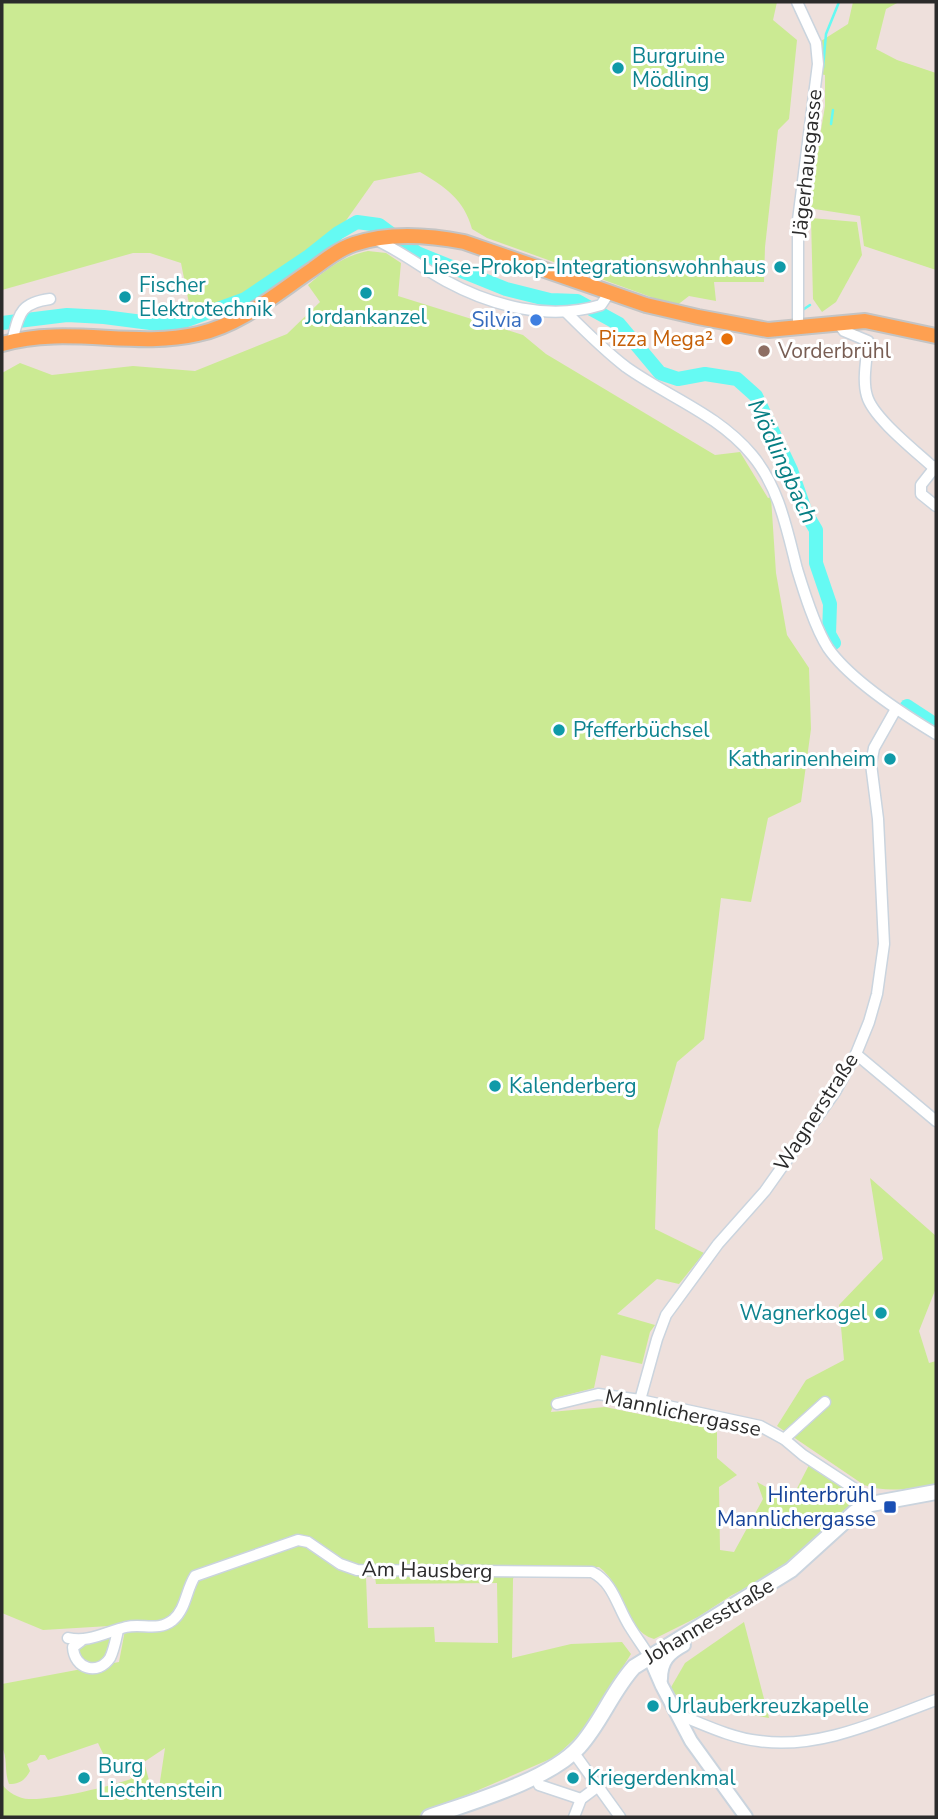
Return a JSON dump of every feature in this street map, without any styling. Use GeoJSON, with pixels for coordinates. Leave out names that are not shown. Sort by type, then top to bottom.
{"type":"FeatureCollection","features":[{"type":"Feature","properties":{"kind":"main road"},"geometry":{"type":"LineString","coordinates":[[10,338],[68,334],[159,339],[199,334],[236,320],[353,244],[415,235],[464,243],[663,310],[742,326],[768,330],[865,321],[936,336]]}},
{"type":"Feature","properties":{"kind":"main road","name":"Johannesstraße"},"geometry":{"type":"LineString","coordinates":[[429,1817],[563,1763],[588,1737],[623,1679],[649,1656],[791,1570],[843,1521],[870,1504],[936,1492]]}},
{"type":"Feature","properties":{"kind":"street","name":"Jägerhausgasse"},"geometry":{"type":"LineString","coordinates":[[797,2],[816,43],[818,64],[798,220],[797,328]]}},
{"type":"Feature","properties":{"kind":"street"},"geometry":{"type":"LineString","coordinates":[[380,239],[447,281],[488,300],[522,309],[567,313],[578,311],[601,305],[609,293]]}},
{"type":"Feature","properties":{"kind":"street"},"geometry":{"type":"LineString","coordinates":[[10,338],[25,307],[34,301],[50,299]]}},
{"type":"Feature","properties":{"kind":"street"},"geometry":{"type":"LineString","coordinates":[[567,313],[626,367],[697,408],[738,440],[754,457],[781,507],[800,581],[822,636],[838,659],[895,709],[936,734]]}},
{"type":"Feature","properties":{"kind":"street"},"geometry":{"type":"LineString","coordinates":[[837,322],[844,331],[869,341],[866,386],[868,400],[883,421],[935,467],[920,485],[921,494],[936,506]]}},
{"type":"Feature","properties":{"kind":"street","name":"Wagnerstraße"},"geometry":{"type":"LineString","coordinates":[[640,1400],[666,1315],[718,1244],[765,1191],[835,1092],[856,1054],[869,1022],[877,994],[884,944],[879,827],[871,764],[874,748],[895,709]]}},
{"type":"Feature","properties":{"kind":"street"},"geometry":{"type":"LineString","coordinates":[[856,1054],[936,1121]]}},
{"type":"Feature","properties":{"kind":"street","name":"Mannlichergasse"},"geometry":{"type":"LineString","coordinates":[[557,1404],[598,1394],[640,1400],[760,1426],[784,1438],[803,1455],[855,1489],[870,1504]]}},
{"type":"Feature","properties":{"kind":"street"},"geometry":{"type":"LineString","coordinates":[[784,1438],[825,1402]]}},
{"type":"Feature","properties":{"kind":"street","name":"Am Hausberg"},"geometry":{"type":"LineString","coordinates":[[80,1641],[128,1626],[154,1628],[172,1621],[183,1609],[195,1576],[298,1540],[308,1542],[340,1564],[357,1570],[592,1572],[601,1576],[611,1588],[628,1624],[649,1656]]}},
{"type":"Feature","properties":{"kind":"street"},"geometry":{"type":"LineString","coordinates":[[662,1686],[660,1677],[665,1659],[695,1637],[701,1626]]}},
{"type":"Feature","properties":{"kind":"street"},"geometry":{"type":"LineString","coordinates":[[80,1641],[73,1647],[74,1657],[82,1666],[90,1668],[105,1663],[111,1657],[118,1630]]}},
{"type":"Feature","properties":{"kind":"street"},"geometry":{"type":"LineString","coordinates":[[68,1638],[80,1641]]}},
{"type":"Feature","properties":{"kind":"street"},"geometry":{"type":"LineString","coordinates":[[649,1656],[691,1741],[746,1817]]}},
{"type":"Feature","properties":{"kind":"street"},"geometry":{"type":"LineString","coordinates":[[677,1714],[758,1741],[793,1743],[823,1739],[936,1700]]}},
{"type":"Feature","properties":{"kind":"street"},"geometry":{"type":"LineString","coordinates":[[574,1753],[620,1817]]}},
{"type":"Feature","properties":{"kind":"street"},"geometry":{"type":"LineString","coordinates":[[536,1776],[539,1785],[581,1799]]}},
{"type":"Feature","properties":{"kind":"street"},"geometry":{"type":"LineString","coordinates":[[575,1817],[581,1799],[597,1787]]}},
{"type":"Feature","properties":{"kind":"green space"},"geometry":{"type":"Polygon","coordinates":[[[2,2],[777,2],[773,20],[797,40],[789,119],[778,130],[765,247],[764,282],[714,282],[716,301],[689,296],[676,306],[487,238],[472,229],[464,210],[452,195],[420,172],[374,181],[328,246],[241,304],[193,324],[181,263],[150,253],[133,253],[2,290],[2,2]]]}},
{"type":"Feature","properties":{"kind":"green space"},"geometry":{"type":"Polygon","coordinates":[[[853,2],[899,2],[886,9],[876,49],[897,60],[936,73],[936,270],[864,246],[860,216],[808,208],[825,106],[825,75],[820,74],[821,41],[848,24],[853,2]]]}},
{"type":"Feature","properties":{"kind":"green space"},"geometry":{"type":"Polygon","coordinates":[[[811,218],[857,222],[862,255],[836,302],[822,312],[813,299],[811,218]]]}},
{"type":"Feature","properties":{"kind":"green space"},"geometry":{"type":"Polygon","coordinates":[[[368,251],[386,253],[401,263],[398,296],[523,335],[546,354],[715,455],[740,452],[768,498],[771,497],[776,573],[787,635],[809,668],[811,729],[801,802],[768,818],[751,902],[721,898],[704,1039],[677,1062],[658,1130],[655,1229],[704,1253],[679,1284],[657,1279],[617,1314],[655,1325],[650,1332],[642,1364],[601,1355],[594,1388],[555,1398],[551,1412],[605,1407],[708,1428],[717,1422],[717,1458],[737,1475],[719,1487],[720,1550],[734,1552],[763,1499],[757,1482],[791,1500],[809,1465],[852,1491],[861,1501],[828,1526],[783,1569],[654,1639],[636,1626],[608,1575],[599,1567],[519,1566],[513,1579],[512,1658],[571,1644],[622,1642],[631,1654],[581,1733],[555,1757],[416,1817],[2,1817],[2,1784],[17,1796],[39,1799],[109,1786],[131,1779],[129,1771],[116,1761],[108,1764],[98,1743],[48,1760],[45,1755],[40,1755],[37,1760],[27,1764],[30,1771],[24,1779],[9,1784],[2,1747],[2,1684],[119,1662],[126,1625],[43,1630],[2,1613],[2,373],[20,363],[52,375],[133,366],[195,371],[287,334],[320,302],[308,285],[336,264],[368,251]],[[366,1577],[368,1628],[434,1627],[435,1642],[498,1643],[497,1583],[376,1584],[375,1577],[366,1577]],[[165,1748],[144,1762],[150,1784],[147,1799],[158,1795],[165,1748]]]}},
{"type":"Feature","properties":{"kind":"green space"},"geometry":{"type":"Polygon","coordinates":[[[870,1178],[936,1236],[936,1288],[919,1331],[929,1363],[936,1361],[936,1484],[890,1490],[864,1485],[777,1426],[806,1380],[844,1360],[839,1305],[883,1259],[870,1178]]]}},
{"type":"Feature","properties":{"kind":"green space"},"geometry":{"type":"Polygon","coordinates":[[[744,1622],[769,1718],[683,1702],[670,1689],[685,1663],[744,1622]]]}},
{"type":"Feature","properties":{"kind":"green space"},"geometry":{"type":"Polygon","coordinates":[[[113,1636],[108,1652],[98,1662],[87,1665],[77,1652],[81,1647],[113,1636]]]}},
{"type":"Feature","properties":{"kind":"waterway"},"geometry":{"type":"LineString","coordinates":[[823,68],[826,34],[839,2]]}},
{"type":"Feature","properties":{"kind":"waterway"},"geometry":{"type":"LineString","coordinates":[[831,124],[833,110]]}},
{"type":"Feature","properties":{"kind":"waterway","name":"Mödlingbach"},"geometry":{"type":"LineString","coordinates":[[2,323],[67,315],[158,324],[179,323],[245,299],[357,222],[379,225],[417,253],[506,289],[550,300],[577,301],[619,324],[660,373],[678,379],[705,374],[737,379],[756,396],[791,470],[806,513],[816,530],[816,563],[830,604],[829,634],[834,643]]}},
{"type":"Feature","properties":{"kind":"waterway"},"geometry":{"type":"LineString","coordinates":[[801,311],[810,305]]}},
{"type":"Feature","properties":{"kind":"waterway","name":"Mödlingbach"},"geometry":{"type":"LineString","coordinates":[[907,706],[936,725]]}},
{"type":"Feature","properties":{"kind":"place","name":"Burgruine Mödling"},"geometry":{"type":"Point","coordinates":[618,68]}},
{"type":"Feature","properties":{"kind":"place","name":"Liese-Prokop-Integrationswohnhaus"},"geometry":{"type":"Point","coordinates":[780,267]}},
{"type":"Feature","properties":{"kind":"place","name":"Jordankanzel"},"geometry":{"type":"Point","coordinates":[366,293]}},
{"type":"Feature","properties":{"kind":"place","name":"Fischer Elektrotechnik"},"geometry":{"type":"Point","coordinates":[125,297]}},
{"type":"Feature","properties":{"kind":"place","name":"Silvia"},"geometry":{"type":"Point","coordinates":[536,320]}},
{"type":"Feature","properties":{"kind":"place","name":"Pizza Mega²"},"geometry":{"type":"Point","coordinates":[727,339]}},
{"type":"Feature","properties":{"kind":"place","name":"Vorderbrühl"},"geometry":{"type":"Point","coordinates":[764,351]}},
{"type":"Feature","properties":{"kind":"place","name":"Pfefferbüchsel"},"geometry":{"type":"Point","coordinates":[559,730]}},
{"type":"Feature","properties":{"kind":"place","name":"Katharinenheim"},"geometry":{"type":"Point","coordinates":[890,759]}},
{"type":"Feature","properties":{"kind":"place","name":"Kalenderberg"},"geometry":{"type":"Point","coordinates":[495,1086]}},
{"type":"Feature","properties":{"kind":"place","name":"Wagnerkogel"},"geometry":{"type":"Point","coordinates":[881,1313]}},
{"type":"Feature","properties":{"kind":"place","name":"Hinterbrühl Mannlichergasse"},"geometry":{"type":"Point","coordinates":[890,1507]}},
{"type":"Feature","properties":{"kind":"place","name":"Urlauberkreuzkapelle"},"geometry":{"type":"Point","coordinates":[653,1706]}},
{"type":"Feature","properties":{"kind":"place","name":"Burg Liechtenstein"},"geometry":{"type":"Point","coordinates":[84,1778]}},
{"type":"Feature","properties":{"kind":"place","name":"Kriegerdenkmal"},"geometry":{"type":"Point","coordinates":[573,1778]}}]}
